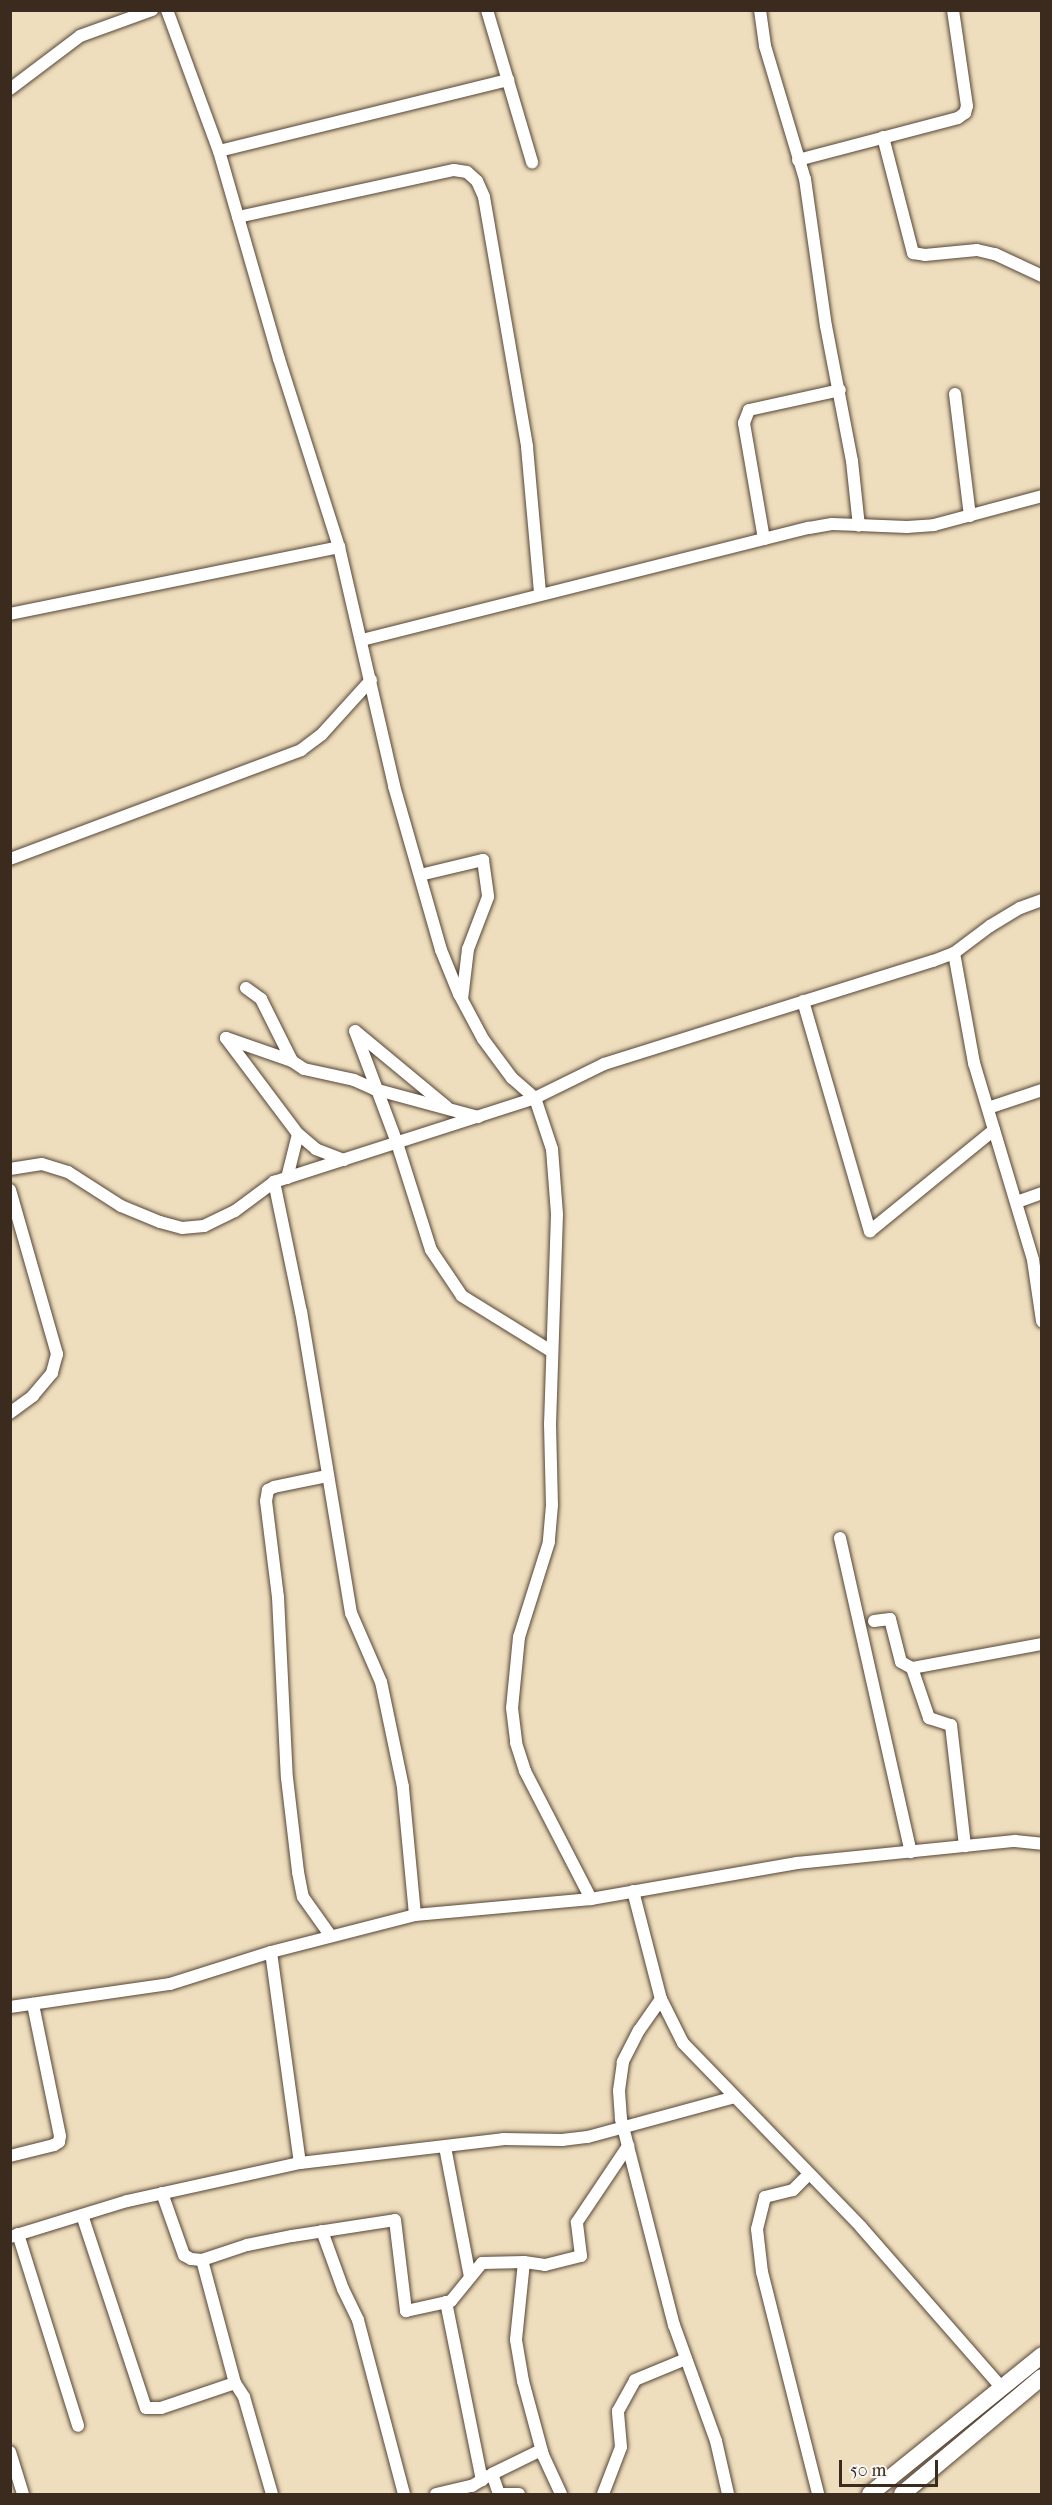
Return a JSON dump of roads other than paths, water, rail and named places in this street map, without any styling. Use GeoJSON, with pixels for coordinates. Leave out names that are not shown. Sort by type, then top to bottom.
{"type":"FeatureCollection","features":[{"type":"Feature","properties":{"kind":"main road"},"geometry":{"type":"LineString","coordinates":[[870,2494],[1041,2355]]}},
{"type":"Feature","properties":{"kind":"main road"},"geometry":{"type":"LineString","coordinates":[[902,2494],[1041,2377]]}},
{"type":"Feature","properties":{"kind":"street"},"geometry":{"type":"LineString","coordinates":[[10,89],[80,36],[152,10]]}},
{"type":"Feature","properties":{"kind":"street"},"geometry":{"type":"LineString","coordinates":[[167,10],[219,151],[279,359],[339,547],[394,786],[441,950],[462,1000],[483,1039],[512,1078],[535,1098],[548,1133],[555,1167],[557,1214],[551,1351],[552,1505],[549,1542],[519,1637],[512,1708],[516,1743],[525,1771],[591,1899]]}},
{"type":"Feature","properties":{"kind":"street"},"geometry":{"type":"LineString","coordinates":[[487,10],[532,162]]}},
{"type":"Feature","properties":{"kind":"street"},"geometry":{"type":"LineString","coordinates":[[760,10],[765,46],[798,160],[813,230],[826,326],[840,390],[860,526]]}},
{"type":"Feature","properties":{"kind":"street"},"geometry":{"type":"LineString","coordinates":[[798,160],[958,118],[966,113],[953,10]]}},
{"type":"Feature","properties":{"kind":"street"},"geometry":{"type":"LineString","coordinates":[[219,151],[508,80]]}},
{"type":"Feature","properties":{"kind":"street"},"geometry":{"type":"LineString","coordinates":[[883,137],[913,253],[925,255],[976,250],[995,254],[1041,276]]}},
{"type":"Feature","properties":{"kind":"street"},"geometry":{"type":"LineString","coordinates":[[238,217],[454,170],[467,172],[477,181],[484,197],[527,447],[540,594]]}},
{"type":"Feature","properties":{"kind":"street"},"geometry":{"type":"LineString","coordinates":[[765,539],[744,423],[749,410],[840,390]]}},
{"type":"Feature","properties":{"kind":"street"},"geometry":{"type":"LineString","coordinates":[[955,394],[970,516]]}},
{"type":"Feature","properties":{"kind":"street"},"geometry":{"type":"LineString","coordinates":[[362,640],[540,594],[832,524],[934,525],[1041,496]]}},
{"type":"Feature","properties":{"kind":"street"},"geometry":{"type":"LineString","coordinates":[[10,614],[339,547]]}},
{"type":"Feature","properties":{"kind":"street"},"geometry":{"type":"LineString","coordinates":[[10,859],[301,750],[322,734],[371,680]]}},
{"type":"Feature","properties":{"kind":"street"},"geometry":{"type":"LineString","coordinates":[[420,875],[483,860],[488,897],[468,949],[462,1000]]}},
{"type":"Feature","properties":{"kind":"street"},"geometry":{"type":"LineString","coordinates":[[10,1169],[42,1164],[68,1172],[121,1206],[160,1222],[183,1228],[204,1226],[236,1211],[280,1180],[535,1098],[604,1064],[954,953],[990,926],[1020,908],[1041,900]]}},
{"type":"Feature","properties":{"kind":"street"},"geometry":{"type":"LineString","coordinates":[[954,953],[974,1063],[1034,1260],[1041,1321]]}},
{"type":"Feature","properties":{"kind":"street"},"geometry":{"type":"LineString","coordinates":[[246,988],[261,999],[292,1061]]}},
{"type":"Feature","properties":{"kind":"street"},"geometry":{"type":"LineString","coordinates":[[803,1001],[870,1231],[994,1130]]}},
{"type":"Feature","properties":{"kind":"street"},"geometry":{"type":"LineString","coordinates":[[447,1107],[355,1031],[397,1143],[431,1250],[462,1296],[551,1351]]}},
{"type":"Feature","properties":{"kind":"street"},"geometry":{"type":"LineString","coordinates":[[344,1160],[316,1149],[298,1134],[226,1038],[292,1061],[304,1069],[354,1080],[378,1090],[478,1117]]}},
{"type":"Feature","properties":{"kind":"street"},"geometry":{"type":"LineString","coordinates":[[988,1108],[1041,1090]]}},
{"type":"Feature","properties":{"kind":"street"},"geometry":{"type":"LineString","coordinates":[[298,1134],[280,1180],[351,1613],[381,1682],[403,1787],[415,1915]]}},
{"type":"Feature","properties":{"kind":"street"},"geometry":{"type":"LineString","coordinates":[[10,1190],[57,1354],[52,1373],[33,1396],[10,1413]]}},
{"type":"Feature","properties":{"kind":"street"},"geometry":{"type":"LineString","coordinates":[[1017,1202],[1041,1193]]}},
{"type":"Feature","properties":{"kind":"street"},"geometry":{"type":"LineString","coordinates":[[327,1476],[274,1487],[268,1490],[266,1501],[278,1597],[287,1778],[298,1872],[303,1897],[330,1935]]}},
{"type":"Feature","properties":{"kind":"street"},"geometry":{"type":"LineString","coordinates":[[840,1538],[911,1852]]}},
{"type":"Feature","properties":{"kind":"street"},"geometry":{"type":"LineString","coordinates":[[874,1620],[890,1618],[901,1662],[912,1668],[1041,1644]]}},
{"type":"Feature","properties":{"kind":"street"},"geometry":{"type":"LineString","coordinates":[[912,1668],[929,1718],[951,1725],[965,1846]]}},
{"type":"Feature","properties":{"kind":"street"},"geometry":{"type":"LineString","coordinates":[[10,2007],[170,1984],[330,1935],[415,1915],[591,1899],[797,1863],[1015,1841],[1041,1844]]}},
{"type":"Feature","properties":{"kind":"street"},"geometry":{"type":"LineString","coordinates":[[633,1891],[661,1999],[683,2043],[861,2228],[1002,2388]]}},
{"type":"Feature","properties":{"kind":"street"},"geometry":{"type":"LineString","coordinates":[[271,1952],[300,2163]]}},
{"type":"Feature","properties":{"kind":"street"},"geometry":{"type":"LineString","coordinates":[[661,1999],[639,2030],[623,2062],[619,2091],[623,2127],[674,2325],[716,2441],[729,2494]]}},
{"type":"Feature","properties":{"kind":"street"},"geometry":{"type":"LineString","coordinates":[[10,2156],[54,2145],[59,2142],[60,2136],[33,2004]]}},
{"type":"Feature","properties":{"kind":"street"},"geometry":{"type":"LineString","coordinates":[[78,2426],[14,2236],[162,2193],[300,2163],[503,2139],[562,2140],[588,2137],[735,2097]]}},
{"type":"Feature","properties":{"kind":"street"},"geometry":{"type":"LineString","coordinates":[[162,2193],[184,2255],[191,2259],[202,2260],[247,2246],[322,2230],[395,2220],[406,2311],[451,2301],[482,2263],[524,2262],[545,2265],[581,2256],[577,2222],[628,2146]]}},
{"type":"Feature","properties":{"kind":"street"},"geometry":{"type":"LineString","coordinates":[[445,2147],[470,2277]]}},
{"type":"Feature","properties":{"kind":"street"},"geometry":{"type":"LineString","coordinates":[[809,2174],[793,2190],[765,2197],[757,2229],[762,2272],[818,2494]]}},
{"type":"Feature","properties":{"kind":"street"},"geometry":{"type":"LineString","coordinates":[[82,2215],[146,2408],[162,2408],[235,2383]]}},
{"type":"Feature","properties":{"kind":"street"},"geometry":{"type":"LineString","coordinates":[[322,2230],[343,2289],[358,2320],[404,2494]]}},
{"type":"Feature","properties":{"kind":"street"},"geometry":{"type":"LineString","coordinates":[[202,2260],[235,2383],[244,2397],[272,2494]]}},
{"type":"Feature","properties":{"kind":"street"},"geometry":{"type":"LineString","coordinates":[[524,2262],[516,2340],[523,2381],[541,2450],[561,2494]]}},
{"type":"Feature","properties":{"kind":"street"},"geometry":{"type":"LineString","coordinates":[[446,2302],[487,2477],[501,2494],[519,2494]]}},
{"type":"Feature","properties":{"kind":"street"},"geometry":{"type":"LineString","coordinates":[[603,2494],[621,2447],[618,2410],[635,2380],[686,2359]]}},
{"type":"Feature","properties":{"kind":"street"},"geometry":{"type":"LineString","coordinates":[[436,2494],[472,2486],[541,2450]]}},
{"type":"Feature","properties":{"kind":"street"},"geometry":{"type":"LineString","coordinates":[[10,2452],[23,2494]]}}]}
